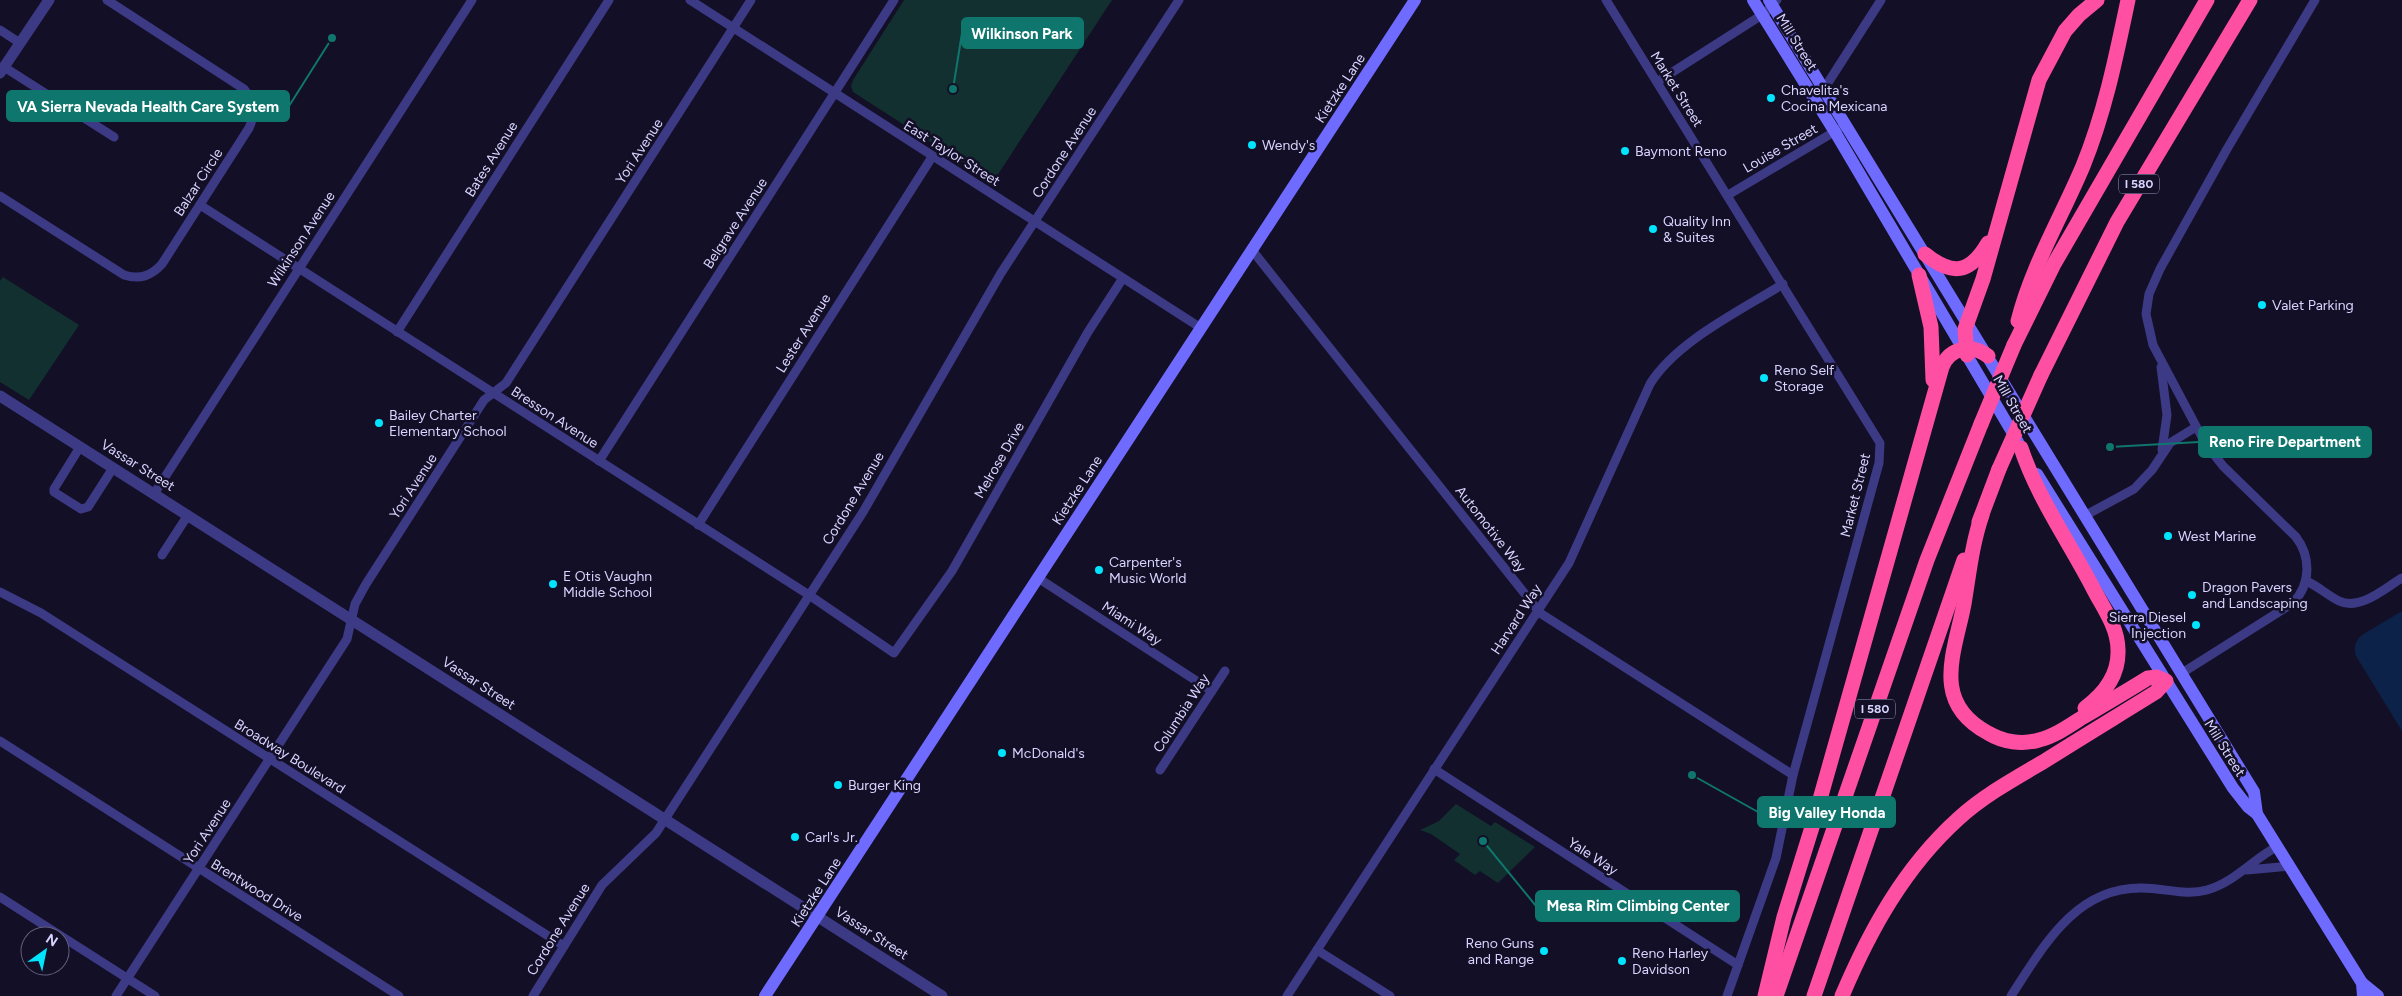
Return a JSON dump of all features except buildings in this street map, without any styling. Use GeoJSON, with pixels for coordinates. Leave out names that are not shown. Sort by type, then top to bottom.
{"type":"FeatureCollection","features":[{"type":"Feature","properties":{"kind":"highway"},"geometry":{"type":"LineString","coordinates":[[1965,351],[1967,322],[1983,280],[2033,97],[2046,64],[2068,27],[2097,0]]}},
{"type":"Feature","properties":{"kind":"highway"},"geometry":{"type":"LineString","coordinates":[[2014,344],[2017,322],[2029,285],[2066,204],[2098,125],[2111,82],[2128,0]]}},
{"type":"Feature","properties":{"kind":"highway","name":"I 580"},"geometry":{"type":"LineString","coordinates":[[1776,996],[1927,560],[2014,344],[2054,264],[2206,0]]}},
{"type":"Feature","properties":{"kind":"highway","name":"I 580"},"geometry":{"type":"LineString","coordinates":[[1814,996],[1951,596],[1999,469],[2041,375],[2117,222],[2250,0]]}},
{"type":"Feature","properties":{"kind":"highway"},"geometry":{"type":"LineString","coordinates":[[1925,254],[1947,268],[1966,267],[1979,257],[1995,231]]}},
{"type":"Feature","properties":{"kind":"highway"},"geometry":{"type":"LineString","coordinates":[[1919,275],[1928,310],[1933,345],[1933,386],[1929,416]]}},
{"type":"Feature","properties":{"kind":"highway"},"geometry":{"type":"LineString","coordinates":[[1765,996],[1784,917],[1813,824],[1943,364],[1951,354],[1965,351],[1977,350],[1988,356]]}},
{"type":"Feature","properties":{"kind":"highway"},"geometry":{"type":"LineString","coordinates":[[2021,448],[2036,487],[2097,595],[2113,627],[2118,643],[2116,668],[2109,684],[2097,698],[2056,734]]}},
{"type":"Feature","properties":{"kind":"highway"},"geometry":{"type":"LineString","coordinates":[[1842,996],[1862,947],[1885,907],[1912,869],[1950,827],[1989,795],[2156,692],[2166,681],[2157,677],[2148,678],[2056,734],[2028,742],[1999,738],[1984,731],[1970,720],[1955,696],[1950,677],[1951,657],[1963,608],[1973,545],[1982,515]]}},
{"type":"Feature","properties":{"kind":"main road","name":"Kietzke Lane"},"geometry":{"type":"LineString","coordinates":[[765,996],[1415,0]]}},
{"type":"Feature","properties":{"kind":"main road","name":"Mill Street"},"geometry":{"type":"LineString","coordinates":[[1753,0],[1834,132],[2021,448],[2233,788],[2242,801],[2257,814],[2278,846],[2362,990],[2378,996]]}},
{"type":"Feature","properties":{"kind":"main road","name":"Mill Street"},"geometry":{"type":"LineString","coordinates":[[1773,2],[1824,89],[2254,792],[2257,814]]}},
{"type":"Feature","properties":{"kind":"main road"},"geometry":{"type":"LineString","coordinates":[[2166,681],[2182,673]]}},
{"type":"Feature","properties":{"kind":"street"},"geometry":{"type":"LineString","coordinates":[[49,0],[2,70],[114,137]]}},
{"type":"Feature","properties":{"kind":"street","name":"Balzar Circle"},"geometry":{"type":"LineString","coordinates":[[0,196],[124,276],[132,278],[149,275],[156,270],[249,128],[254,113],[250,96],[244,89],[107,0]]}},
{"type":"Feature","properties":{"kind":"street","name":"Wilkinson Avenue"},"geometry":{"type":"LineString","coordinates":[[154,494],[472,0]]}},
{"type":"Feature","properties":{"kind":"street","name":"Bates Avenue"},"geometry":{"type":"LineString","coordinates":[[397,332],[608,0]]}},
{"type":"Feature","properties":{"kind":"street","name":"East Taylor Street"},"geometry":{"type":"LineString","coordinates":[[690,0],[1200,328]]}},
{"type":"Feature","properties":{"kind":"street","name":"Yori Avenue"},"geometry":{"type":"LineString","coordinates":[[116,996],[347,638],[355,604],[366,584],[483,402],[506,383],[751,0]]}},
{"type":"Feature","properties":{"kind":"street","name":"Belgrave Avenue"},"geometry":{"type":"LineString","coordinates":[[599,461],[894,0]]}},
{"type":"Feature","properties":{"kind":"street","name":"Cordone Avenue"},"geometry":{"type":"LineString","coordinates":[[533,996],[602,885],[649,842],[863,512],[1001,272],[1179,0]]}},
{"type":"Feature","properties":{"kind":"street","name":"Market Street"},"geometry":{"type":"LineString","coordinates":[[1606,0],[1878,436],[1880,453],[1793,775],[1776,858],[1727,996]]}},
{"type":"Feature","properties":{"kind":"street"},"geometry":{"type":"LineString","coordinates":[[1824,89],[1881,0]]}},
{"type":"Feature","properties":{"kind":"street"},"geometry":{"type":"LineString","coordinates":[[2157,464],[2166,437],[2167,415],[2165,385],[2146,314],[2149,294],[2156,277],[2219,162],[2315,0]]}},
{"type":"Feature","properties":{"kind":"street"},"geometry":{"type":"LineString","coordinates":[[1657,82],[1762,15],[1773,2]]}},
{"type":"Feature","properties":{"kind":"street"},"geometry":{"type":"LineString","coordinates":[[0,30],[20,43]]}},
{"type":"Feature","properties":{"kind":"street","name":"Louise Street"},"geometry":{"type":"LineString","coordinates":[[1728,195],[1846,125]]}},
{"type":"Feature","properties":{"kind":"street","name":"Lester Avenue"},"geometry":{"type":"LineString","coordinates":[[698,525],[932,157]]}},
{"type":"Feature","properties":{"kind":"street","name":"Bresson Avenue"},"geometry":{"type":"LineString","coordinates":[[200,205],[808,595],[894,653]]}},
{"type":"Feature","properties":{"kind":"street","name":"Automotive Way"},"geometry":{"type":"LineString","coordinates":[[1252,250],[1538,611],[1793,775]]}},
{"type":"Feature","properties":{"kind":"street","name":"Melrose Drive"},"geometry":{"type":"LineString","coordinates":[[894,653],[952,571],[1088,332],[1123,278]]}},
{"type":"Feature","properties":{"kind":"street","name":"Harvard Way"},"geometry":{"type":"LineString","coordinates":[[1287,996],[1569,564],[1650,384],[1660,369],[1680,350],[1783,284]]}},
{"type":"Feature","properties":{"kind":"street"},"geometry":{"type":"LineString","coordinates":[[2153,345],[2196,427],[2217,459],[2300,542],[2307,563],[2306,581],[2300,594],[2288,607],[2182,673]]}},
{"type":"Feature","properties":{"kind":"street","name":"Vassar Street"},"geometry":{"type":"LineString","coordinates":[[0,396],[663,820],[818,915],[942,996]]}},
{"type":"Feature","properties":{"kind":"street"},"geometry":{"type":"LineString","coordinates":[[2086,516],[2134,489],[2157,464],[2170,443],[2196,427]]}},
{"type":"Feature","properties":{"kind":"street"},"geometry":{"type":"LineString","coordinates":[[80,446],[54,492],[81,508],[88,507],[113,468]]}},
{"type":"Feature","properties":{"kind":"street"},"geometry":{"type":"LineString","coordinates":[[162,555],[188,515]]}},
{"type":"Feature","properties":{"kind":"street","name":"Miami Way"},"geometry":{"type":"LineString","coordinates":[[1038,578],[1212,691]]}},
{"type":"Feature","properties":{"kind":"street"},"geometry":{"type":"LineString","coordinates":[[2306,581],[2322,589],[2340,602],[2354,604],[2367,599],[2402,578]]}},
{"type":"Feature","properties":{"kind":"street","name":"Broadway Boulevard"},"geometry":{"type":"LineString","coordinates":[[0,592],[41,613],[564,946]]}},
{"type":"Feature","properties":{"kind":"street","name":"Columbia Way"},"geometry":{"type":"LineString","coordinates":[[1160,770],[1225,671]]}},
{"type":"Feature","properties":{"kind":"street","name":"Brentwood Drive"},"geometry":{"type":"LineString","coordinates":[[0,741],[399,996]]}},
{"type":"Feature","properties":{"kind":"street","name":"Yale Way"},"geometry":{"type":"LineString","coordinates":[[1434,769],[1738,965]]}},
{"type":"Feature","properties":{"kind":"street"},"geometry":{"type":"LineString","coordinates":[[2247,870],[2259,856],[2278,846]]}},
{"type":"Feature","properties":{"kind":"street"},"geometry":{"type":"LineString","coordinates":[[2011,996],[2049,938],[2070,916],[2096,898],[2111,892],[2134,888],[2190,892],[2208,890],[2247,870],[2290,866]]}},
{"type":"Feature","properties":{"kind":"street"},"geometry":{"type":"LineString","coordinates":[[0,897],[155,996]]}},
{"type":"Feature","properties":{"kind":"street"},"geometry":{"type":"LineString","coordinates":[[1317,950],[1390,996]]}},
{"type":"Feature","properties":{"kind":"green space"},"geometry":{"type":"Polygon","coordinates":[[[904,0],[1112,0],[993,182],[853,92],[851,86],[853,80],[904,0]]]}},
{"type":"Feature","properties":{"kind":"green space"},"geometry":{"type":"Polygon","coordinates":[[[3,277],[79,325],[29,400],[0,382],[0,281],[3,277]]]}},
{"type":"Feature","properties":{"kind":"green space"},"geometry":{"type":"Polygon","coordinates":[[[1456,804],[1491,826],[1495,822],[1535,847],[1498,883],[1480,871],[1475,875],[1454,860],[1460,854],[1431,834],[1420,830],[1439,821],[1456,804]]]}},
{"type":"Feature","properties":{"kind":"water"},"geometry":{"type":"Polygon","coordinates":[[[2402,611],[2402,731],[2356,656],[2355,647],[2356,642],[2362,635],[2402,611]]]}},
{"type":"Feature","properties":{"kind":"place","name":"VA Sierra Nevada Health Care System"},"geometry":{"type":"Point","coordinates":[332,38]}},
{"type":"Feature","properties":{"kind":"place","name":"Wilkinson Park"},"geometry":{"type":"Point","coordinates":[953,89]}},
{"type":"Feature","properties":{"kind":"place","name":"Chavelita's Cocina Mexicana"},"geometry":{"type":"Point","coordinates":[1771,98]}},
{"type":"Feature","properties":{"kind":"place","name":"Wendy's"},"geometry":{"type":"Point","coordinates":[1252,145]}},
{"type":"Feature","properties":{"kind":"place","name":"Baymont Reno"},"geometry":{"type":"Point","coordinates":[1625,151]}},
{"type":"Feature","properties":{"kind":"place","name":"Quality Inn & Suites"},"geometry":{"type":"Point","coordinates":[1653,229]}},
{"type":"Feature","properties":{"kind":"place","name":"Valet Parking"},"geometry":{"type":"Point","coordinates":[2262,305]}},
{"type":"Feature","properties":{"kind":"place","name":"Reno Self Storage"},"geometry":{"type":"Point","coordinates":[1764,378]}},
{"type":"Feature","properties":{"kind":"place","name":"Bailey Charter Elementary School"},"geometry":{"type":"Point","coordinates":[379,423]}},
{"type":"Feature","properties":{"kind":"place","name":"Reno Fire Department"},"geometry":{"type":"Point","coordinates":[2110,447]}},
{"type":"Feature","properties":{"kind":"place","name":"West Marine"},"geometry":{"type":"Point","coordinates":[2168,536]}},
{"type":"Feature","properties":{"kind":"place","name":"Carpenter's Music World"},"geometry":{"type":"Point","coordinates":[1099,570]}},
{"type":"Feature","properties":{"kind":"place","name":"E Otis Vaughn Middle School"},"geometry":{"type":"Point","coordinates":[553,584]}},
{"type":"Feature","properties":{"kind":"place","name":"Dragon Pavers and Landscaping"},"geometry":{"type":"Point","coordinates":[2192,595]}},
{"type":"Feature","properties":{"kind":"place","name":"Sierra Diesel Injection"},"geometry":{"type":"Point","coordinates":[2196,625]}},
{"type":"Feature","properties":{"kind":"place","name":"McDonald's"},"geometry":{"type":"Point","coordinates":[1002,753]}},
{"type":"Feature","properties":{"kind":"place","name":"Big Valley Honda"},"geometry":{"type":"Point","coordinates":[1692,775]}},
{"type":"Feature","properties":{"kind":"place","name":"Burger King"},"geometry":{"type":"Point","coordinates":[838,785]}},
{"type":"Feature","properties":{"kind":"place","name":"Carl's Jr."},"geometry":{"type":"Point","coordinates":[795,837]}},
{"type":"Feature","properties":{"kind":"place","name":"Mesa Rim Climbing Center"},"geometry":{"type":"Point","coordinates":[1483,841]}},
{"type":"Feature","properties":{"kind":"place","name":"Reno Guns and Range"},"geometry":{"type":"Point","coordinates":[1544,951]}},
{"type":"Feature","properties":{"kind":"place","name":"Reno Harley Davidson"},"geometry":{"type":"Point","coordinates":[1622,961]}}]}
